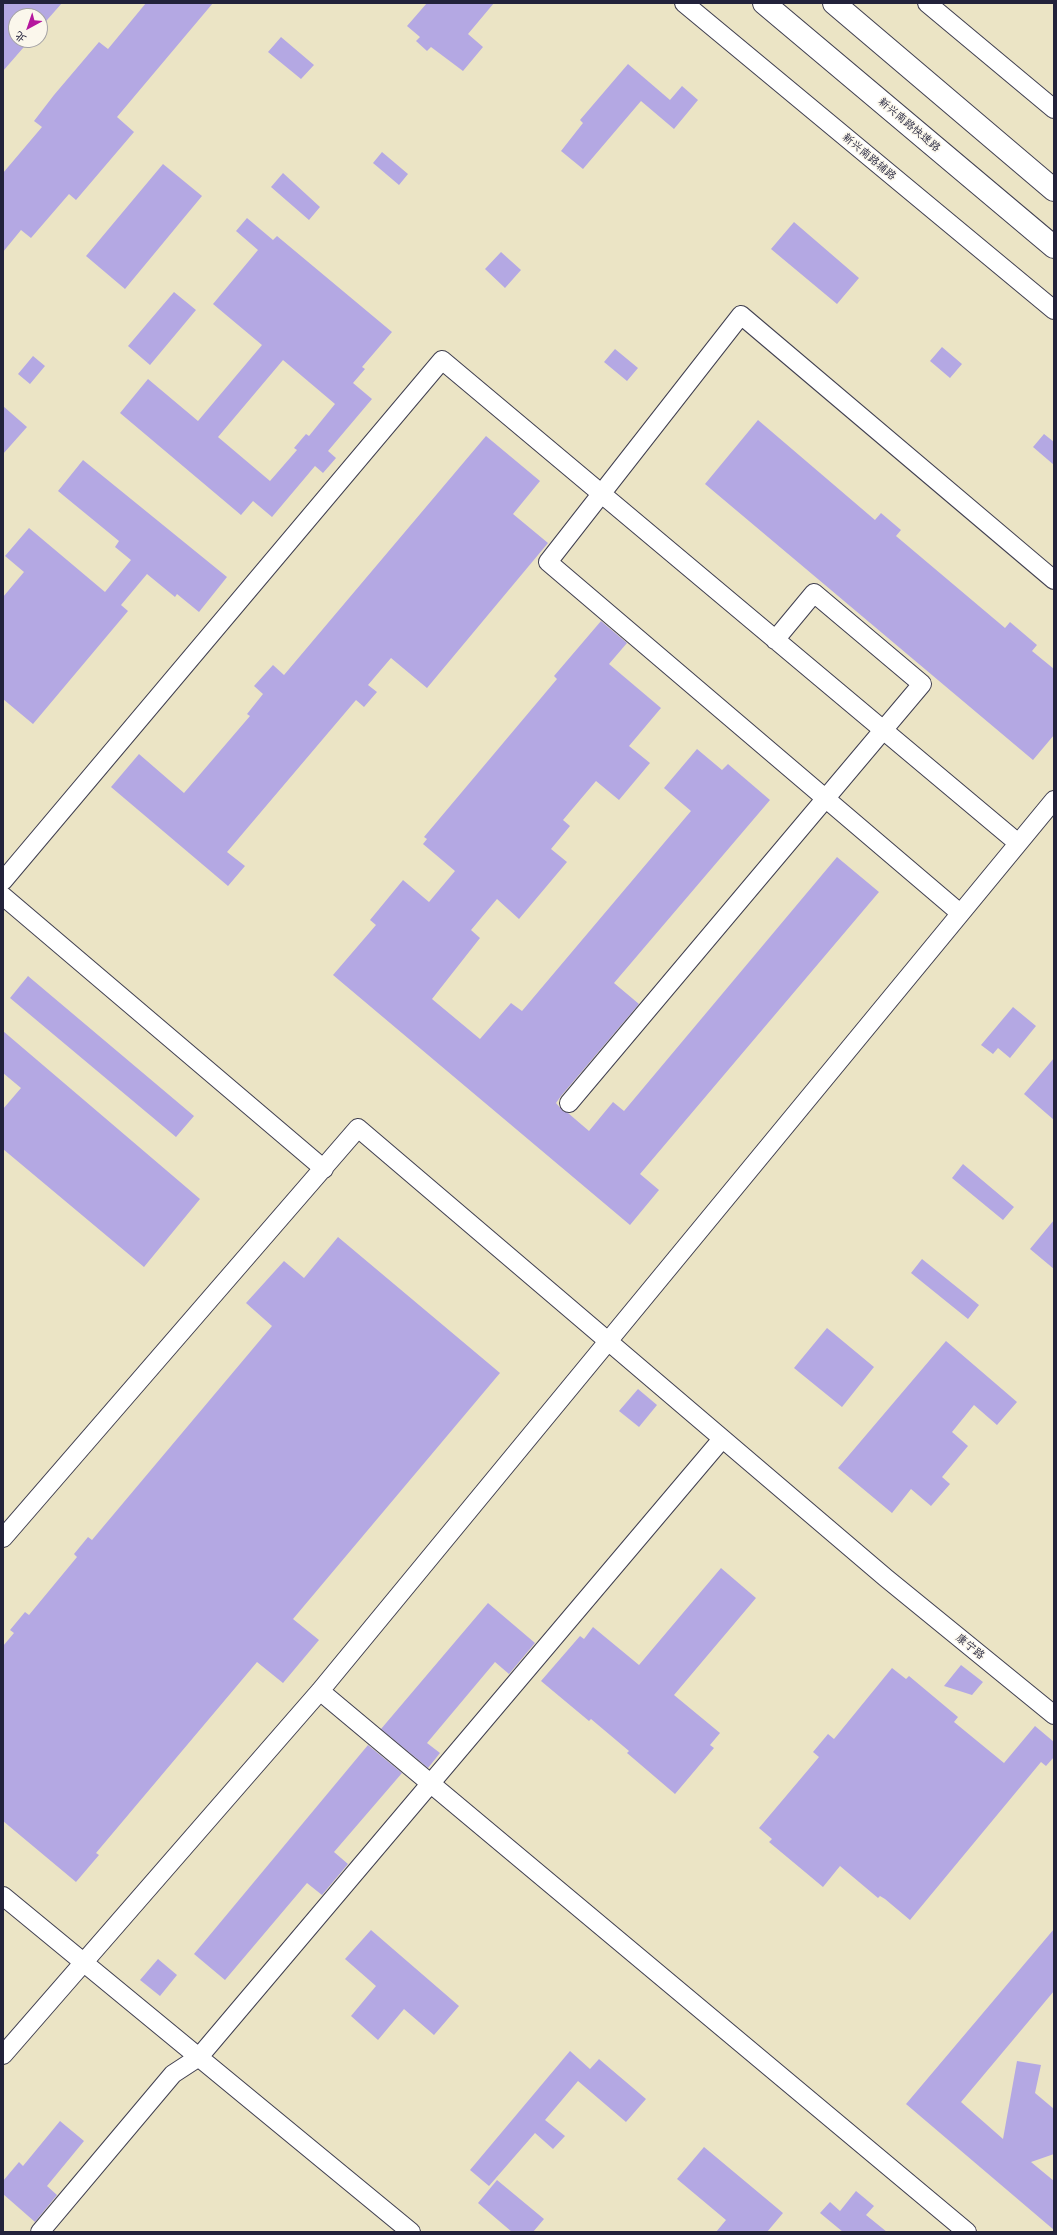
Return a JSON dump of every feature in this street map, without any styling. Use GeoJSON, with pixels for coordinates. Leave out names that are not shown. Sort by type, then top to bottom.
{"type":"FeatureCollection","features":[{"type":"Feature","properties":{"kind":"main road","name":"新兴南路快速路"},"geometry":{"type":"LineString","coordinates":[[764,3],[1054,247]]}},
{"type":"Feature","properties":{"kind":"main road"},"geometry":{"type":"LineString","coordinates":[[834,3],[1054,190]]}},
{"type":"Feature","properties":{"kind":"street","name":"新兴南路辅路"},"geometry":{"type":"LineString","coordinates":[[684,3],[1054,310]]}},
{"type":"Feature","properties":{"kind":"street"},"geometry":{"type":"LineString","coordinates":[[927,3],[1054,109]]}},
{"type":"Feature","properties":{"kind":"street"},"geometry":{"type":"LineString","coordinates":[[960,913],[548,562],[741,315],[1054,580]]}},
{"type":"Feature","properties":{"kind":"street"},"geometry":{"type":"LineString","coordinates":[[3,881],[442,360],[1018,843]]}},
{"type":"Feature","properties":{"kind":"street"},"geometry":{"type":"LineString","coordinates":[[569,1103],[884,731],[922,684],[814,593],[775,640]]}},
{"type":"Feature","properties":{"kind":"street"},"geometry":{"type":"LineString","coordinates":[[3,2055],[83,1961],[320,1691],[607,1340],[1054,800]]}},
{"type":"Feature","properties":{"kind":"street"},"geometry":{"type":"LineString","coordinates":[[3,896],[324,1169],[3,1538]]}},
{"type":"Feature","properties":{"kind":"street","name":"康宁路"},"geometry":{"type":"LineString","coordinates":[[324,1169],[358,1128],[886,1578],[1054,1715]]}},
{"type":"Feature","properties":{"kind":"street"},"geometry":{"type":"LineString","coordinates":[[40,2232],[173,2074],[199,2057],[432,1784],[722,1439]]}},
{"type":"Feature","properties":{"kind":"street"},"geometry":{"type":"LineString","coordinates":[[320,1691],[967,2232]]}},
{"type":"Feature","properties":{"kind":"street"},"geometry":{"type":"LineString","coordinates":[[3,1896],[411,2232]]}},
{"type":"Feature","properties":{"kind":"building"},"geometry":{"type":"Polygon","coordinates":[[[3,3],[62,3],[48,19],[48,8],[8,8],[8,48],[23,48],[3,71],[3,3]]]}},
{"type":"Feature","properties":{"kind":"building"},"geometry":{"type":"Polygon","coordinates":[[[146,3],[213,3],[117,117],[134,132],[76,200],[69,194],[31,238],[21,230],[3,252],[3,173],[42,127],[34,121],[54,95],[99,42],[108,49],[146,3]]]}},
{"type":"Feature","properties":{"kind":"building"},"geometry":{"type":"Polygon","coordinates":[[[427,3],[494,3],[468,34],[483,47],[463,71],[431,47],[427,51],[416,41],[420,37],[407,26],[427,3]]]}},
{"type":"Feature","properties":{"kind":"building"},"geometry":{"type":"Polygon","coordinates":[[[281,37],[314,65],[301,79],[268,52],[281,37]]]}},
{"type":"Feature","properties":{"kind":"building"},"geometry":{"type":"Polygon","coordinates":[[[628,64],[670,100],[682,86],[698,100],[674,129],[641,101],[583,169],[561,151],[583,123],[580,120],[628,64]]]}},
{"type":"Feature","properties":{"kind":"building"},"geometry":{"type":"Polygon","coordinates":[[[382,152],[408,174],[399,185],[373,163],[382,152]]]}},
{"type":"Feature","properties":{"kind":"building"},"geometry":{"type":"Polygon","coordinates":[[[163,164],[202,196],[125,289],[86,256],[163,164]]]}},
{"type":"Feature","properties":{"kind":"building"},"geometry":{"type":"Polygon","coordinates":[[[283,173],[320,207],[309,220],[271,187],[283,173]]]}},
{"type":"Feature","properties":{"kind":"building"},"geometry":{"type":"Polygon","coordinates":[[[247,218],[273,240],[277,236],[392,332],[362,367],[365,369],[353,383],[372,399],[328,451],[336,458],[323,473],[315,466],[272,517],[253,501],[241,515],[120,413],[148,379],[198,421],[262,345],[213,304],[258,250],[236,231],[247,218]],[[283,360],[218,437],[270,481],[297,450],[294,448],[306,434],[309,436],[335,404],[283,360]]]}},
{"type":"Feature","properties":{"kind":"building"},"geometry":{"type":"Polygon","coordinates":[[[794,222],[859,278],[837,304],[771,249],[794,222]]]}},
{"type":"Feature","properties":{"kind":"building"},"geometry":{"type":"Polygon","coordinates":[[[501,252],[521,270],[505,288],[485,269],[501,252]]]}},
{"type":"Feature","properties":{"kind":"building"},"geometry":{"type":"Polygon","coordinates":[[[174,292],[196,310],[150,365],[128,346],[174,292]]]}},
{"type":"Feature","properties":{"kind":"building"},"geometry":{"type":"Polygon","coordinates":[[[942,347],[962,364],[950,378],[930,361],[942,347]]]}},
{"type":"Feature","properties":{"kind":"building"},"geometry":{"type":"Polygon","coordinates":[[[615,349],[638,368],[627,381],[604,362],[615,349]]]}},
{"type":"Feature","properties":{"kind":"building"},"geometry":{"type":"Polygon","coordinates":[[[33,356],[45,366],[30,384],[18,374],[33,356]]]}},
{"type":"Feature","properties":{"kind":"building"},"geometry":{"type":"Polygon","coordinates":[[[3,406],[27,427],[3,454],[3,406]]]}},
{"type":"Feature","properties":{"kind":"building"},"geometry":{"type":"Polygon","coordinates":[[[758,420],[875,520],[881,513],[901,530],[896,536],[1005,628],[1010,622],[1037,645],[1032,651],[1054,669],[1054,735],[1033,760],[705,484],[758,420]]]}},
{"type":"Feature","properties":{"kind":"building"},"geometry":{"type":"Polygon","coordinates":[[[1044,434],[1054,442],[1054,465],[1033,447],[1044,434]]]}},
{"type":"Feature","properties":{"kind":"building"},"geometry":{"type":"Polygon","coordinates":[[[486,436],[540,481],[513,514],[548,543],[427,688],[391,658],[368,685],[377,692],[364,707],[356,700],[227,852],[245,866],[228,886],[111,787],[139,754],[184,793],[250,716],[247,714],[263,694],[254,686],[273,665],[284,675],[486,436]]]}},
{"type":"Feature","properties":{"kind":"building"},"geometry":{"type":"Polygon","coordinates":[[[83,460],[227,577],[199,612],[177,594],[175,597],[147,574],[121,605],[128,611],[33,724],[3,699],[3,597],[24,572],[5,556],[29,528],[105,592],[131,560],[115,547],[119,541],[58,491],[83,460]]]}},
{"type":"Feature","properties":{"kind":"building"},"geometry":{"type":"Polygon","coordinates":[[[601,621],[627,643],[609,664],[661,708],[629,746],[650,763],[619,800],[596,781],[563,820],[570,826],[551,849],[567,862],[519,919],[497,899],[471,930],[480,938],[432,999],[480,1039],[511,1003],[522,1011],[691,811],[664,788],[697,749],[722,770],[728,764],[770,800],[614,983],[639,1004],[556,1103],[563,1111],[568,1113],[589,1131],[613,1102],[624,1111],[837,857],[879,892],[640,1174],[659,1190],[630,1225],[333,975],[376,925],[370,920],[403,880],[429,902],[455,871],[423,844],[427,839],[424,837],[557,679],[554,676],[601,621]]]}},
{"type":"Feature","properties":{"kind":"building"},"geometry":{"type":"Polygon","coordinates":[[[28,976],[194,1116],[176,1137],[10,998],[28,976]]]}},
{"type":"Feature","properties":{"kind":"building"},"geometry":{"type":"Polygon","coordinates":[[[1013,1007],[1036,1026],[1010,1058],[998,1048],[993,1054],[981,1045],[1013,1007]]]}},
{"type":"Feature","properties":{"kind":"building"},"geometry":{"type":"Polygon","coordinates":[[[3,1031],[200,1199],[144,1267],[3,1149],[3,1109],[21,1088],[3,1073],[3,1031]]]}},
{"type":"Feature","properties":{"kind":"building"},"geometry":{"type":"Polygon","coordinates":[[[1054,1058],[1054,1120],[1024,1094],[1054,1058]]]}},
{"type":"Feature","properties":{"kind":"building"},"geometry":{"type":"Polygon","coordinates":[[[963,1164],[1014,1207],[1003,1220],[952,1178],[963,1164]]]}},
{"type":"Feature","properties":{"kind":"building"},"geometry":{"type":"Polygon","coordinates":[[[1054,1220],[1054,1269],[1030,1249],[1054,1220]]]}},
{"type":"Feature","properties":{"kind":"building"},"geometry":{"type":"Polygon","coordinates":[[[338,1237],[500,1373],[293,1619],[319,1640],[283,1683],[257,1662],[96,1853],[99,1855],[76,1882],[3,1821],[3,1646],[14,1633],[10,1630],[25,1612],[29,1615],[77,1557],[74,1554],[88,1537],[92,1540],[272,1326],[246,1303],[284,1261],[304,1278],[338,1237]]]}},
{"type":"Feature","properties":{"kind":"building"},"geometry":{"type":"Polygon","coordinates":[[[922,1259],[979,1305],[968,1319],[911,1273],[922,1259]]]}},
{"type":"Feature","properties":{"kind":"building"},"geometry":{"type":"Polygon","coordinates":[[[827,1328],[874,1367],[842,1407],[794,1368],[827,1328]]]}},
{"type":"Feature","properties":{"kind":"building"},"geometry":{"type":"Polygon","coordinates":[[[946,1341],[1017,1402],[997,1425],[974,1405],[952,1432],[968,1446],[942,1477],[950,1484],[931,1506],[911,1489],[892,1513],[838,1468],[946,1341]]]}},
{"type":"Feature","properties":{"kind":"building"},"geometry":{"type":"Polygon","coordinates":[[[638,1389],[657,1405],[639,1427],[619,1411],[638,1389]]]}},
{"type":"Feature","properties":{"kind":"building"},"geometry":{"type":"Polygon","coordinates":[[[721,1568],[756,1598],[674,1695],[720,1733],[710,1745],[714,1748],[675,1794],[627,1753],[629,1751],[591,1719],[589,1721],[541,1681],[580,1636],[584,1639],[593,1627],[639,1665],[721,1568]]]}},
{"type":"Feature","properties":{"kind":"building"},"geometry":{"type":"Polygon","coordinates":[[[488,1603],[535,1643],[509,1674],[495,1662],[427,1743],[440,1753],[428,1768],[381,1729],[488,1603]]]}},
{"type":"Feature","properties":{"kind":"building"},"geometry":{"type":"Polygon","coordinates":[[[961,1665],[983,1682],[972,1695],[944,1686],[961,1665]]]}},
{"type":"Feature","properties":{"kind":"building"},"geometry":{"type":"Polygon","coordinates":[[[892,1668],[906,1679],[909,1676],[958,1717],[954,1722],[1004,1763],[1035,1726],[1054,1742],[1054,1757],[1046,1766],[1041,1762],[910,1920],[885,1899],[880,1896],[878,1898],[840,1866],[823,1887],[769,1842],[772,1839],[759,1828],[819,1757],[813,1752],[828,1734],[834,1739],[892,1668]]]}},
{"type":"Feature","properties":{"kind":"building"},"geometry":{"type":"Polygon","coordinates":[[[368,1745],[402,1773],[334,1852],[348,1864],[322,1895],[307,1883],[225,1980],[194,1954],[368,1745]]]}},
{"type":"Feature","properties":{"kind":"building"},"geometry":{"type":"Polygon","coordinates":[[[1054,1929],[1054,1991],[961,2102],[1003,2139],[1017,2061],[1041,2065],[1035,2093],[1054,2109],[1054,2154],[1031,2162],[1054,2181],[1054,2230],[906,2104],[1054,1929]]]}},
{"type":"Feature","properties":{"kind":"building"},"geometry":{"type":"Polygon","coordinates":[[[371,1930],[459,2006],[434,2035],[404,2009],[378,2040],[351,2016],[376,1986],[345,1959],[371,1930]]]}},
{"type":"Feature","properties":{"kind":"building"},"geometry":{"type":"Polygon","coordinates":[[[158,1959],[177,1975],[160,1996],[140,1980],[158,1959]]]}},
{"type":"Feature","properties":{"kind":"building"},"geometry":{"type":"Polygon","coordinates":[[[570,2051],[590,2069],[599,2059],[646,2099],[626,2122],[578,2081],[545,2120],[565,2136],[553,2149],[535,2133],[489,2186],[470,2170],[570,2051]]]}},
{"type":"Feature","properties":{"kind":"building"},"geometry":{"type":"Polygon","coordinates":[[[60,2121],[84,2141],[47,2186],[57,2195],[35,2222],[3,2194],[3,2181],[19,2162],[23,2166],[60,2121]]]}},
{"type":"Feature","properties":{"kind":"building"},"geometry":{"type":"Polygon","coordinates":[[[704,2147],[783,2213],[767,2232],[716,2232],[726,2220],[677,2179],[704,2147]]]}},
{"type":"Feature","properties":{"kind":"building"},"geometry":{"type":"Polygon","coordinates":[[[497,2180],[544,2219],[533,2232],[512,2232],[478,2203],[497,2180]]]}},
{"type":"Feature","properties":{"kind":"building"},"geometry":{"type":"Polygon","coordinates":[[[856,2191],[874,2206],[866,2215],[887,2232],[843,2232],[820,2213],[830,2202],[840,2211],[856,2191]]]}}]}
